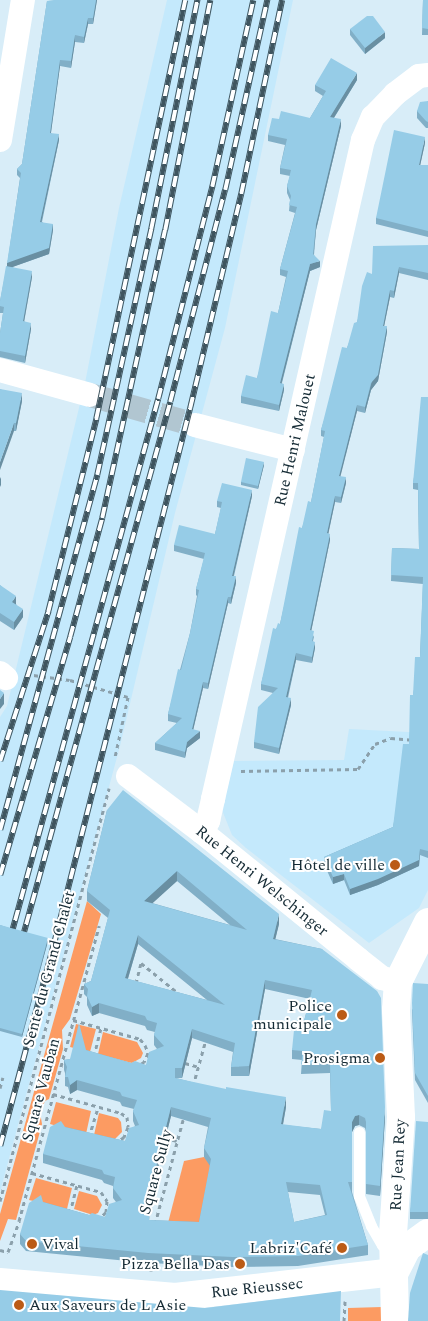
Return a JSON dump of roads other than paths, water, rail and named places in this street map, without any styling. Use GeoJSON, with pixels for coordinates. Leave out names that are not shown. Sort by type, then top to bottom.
{"type":"FeatureCollection","features":[{"type":"Feature","properties":{"kind":"street"},"geometry":{"type":"LineString","coordinates":[[0,140],[23,0]]}},
{"type":"Feature","properties":{"kind":"street","name":"Rue Henri Malouet"},"geometry":{"type":"LineString","coordinates":[[202,832],[208,821],[363,140],[373,117],[395,94],[419,76],[428,75]]}},
{"type":"Feature","properties":{"kind":"street"},"geometry":{"type":"LineString","coordinates":[[0,370],[90,395]]}},
{"type":"Feature","properties":{"kind":"street"},"geometry":{"type":"LineString","coordinates":[[195,425],[293,450]]}},
{"type":"Feature","properties":{"kind":"street","name":"Rue Henri Welschinger"},"geometry":{"type":"LineString","coordinates":[[118,774],[202,832],[382,978],[398,982]]}},
{"type":"Feature","properties":{"kind":"street"},"geometry":{"type":"LineString","coordinates":[[398,982],[428,922]]}},
{"type":"Feature","properties":{"kind":"street","name":"Rue Jean Rey"},"geometry":{"type":"LineString","coordinates":[[395,1321],[394,1262],[401,1117],[396,1010],[398,982]]}},
{"type":"Feature","properties":{"kind":"street"},"geometry":{"type":"LineString","coordinates":[[394,1262],[407,1248],[428,1233]]}},
{"type":"Feature","properties":{"kind":"street","name":"Rue Rieussec"},"geometry":{"type":"LineString","coordinates":[[0,1282],[175,1297],[394,1262]]}},
{"type":"Feature","properties":{"kind":"lane"},"geometry":{"type":"LineString","coordinates":[[359,1132],[359,1196],[371,1226],[394,1262]]}},
{"type":"Feature","properties":{"kind":"tunnel"},"geometry":{"type":"LineString","coordinates":[[90,395],[195,425]]}},
{"type":"Feature","properties":{"kind":"railway"},"geometry":{"type":"LineString","coordinates":[[0,761],[48,612],[96,419],[185,0]]}},
{"type":"Feature","properties":{"kind":"railway"},"geometry":{"type":"LineString","coordinates":[[0,830],[97,475],[151,229],[197,0]]}},
{"type":"Feature","properties":{"kind":"railway"},"geometry":{"type":"LineString","coordinates":[[0,875],[70,637],[102,518],[165,230],[210,0]]}},
{"type":"Feature","properties":{"kind":"railway"},"geometry":{"type":"LineString","coordinates":[[9,942],[158,399],[212,187],[253,0]]}},
{"type":"Feature","properties":{"kind":"railway"},"geometry":{"type":"LineString","coordinates":[[20,946],[170,402],[225,190],[267,0]]}},
{"type":"Feature","properties":{"kind":"railway"},"geometry":{"type":"LineString","coordinates":[[0,1146],[54,943],[190,408],[241,194],[282,0]]}},
{"type":"Feature","properties":{"kind":"place","name":"Hôtel de ville"},"geometry":{"type":"Point","coordinates":[395,865]}},
{"type":"Feature","properties":{"kind":"place","name":"Police municipale"},"geometry":{"type":"Point","coordinates":[342,1015]}},
{"type":"Feature","properties":{"kind":"place","name":"Prosigma"},"geometry":{"type":"Point","coordinates":[380,1058]}},
{"type":"Feature","properties":{"kind":"place","name":"Vival"},"geometry":{"type":"Point","coordinates":[32,1244]}},
{"type":"Feature","properties":{"kind":"place","name":"Labriz'Café"},"geometry":{"type":"Point","coordinates":[342,1248]}},
{"type":"Feature","properties":{"kind":"place","name":"Pizza Bella Das"},"geometry":{"type":"Point","coordinates":[240,1264]}},
{"type":"Feature","properties":{"kind":"place","name":"Aux Saveurs de L Asie"},"geometry":{"type":"Point","coordinates":[19,1305]}}]}
